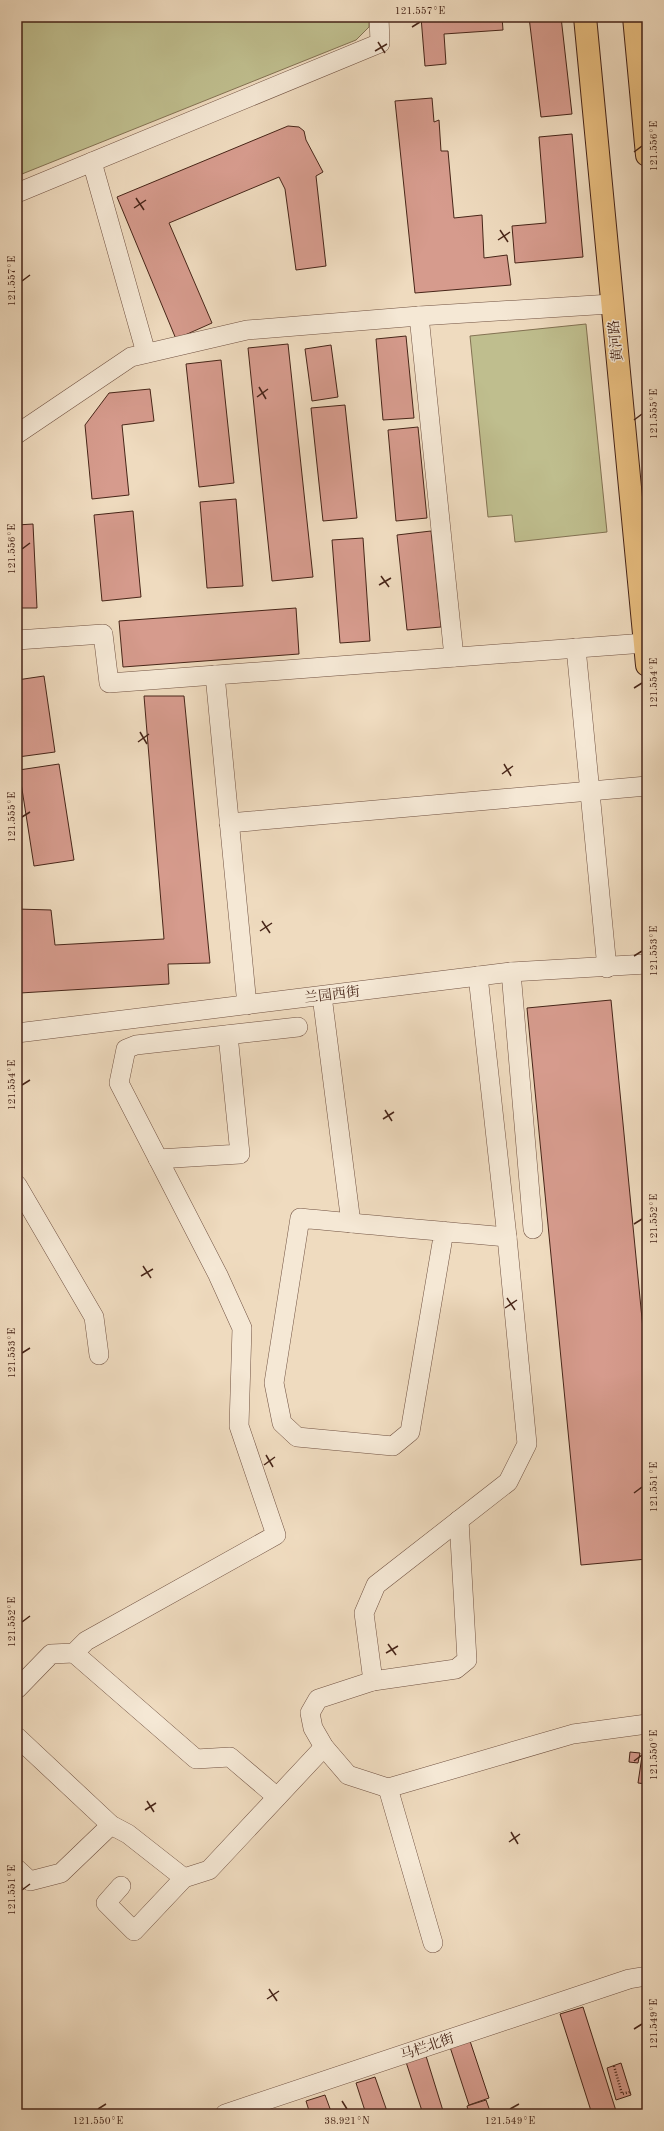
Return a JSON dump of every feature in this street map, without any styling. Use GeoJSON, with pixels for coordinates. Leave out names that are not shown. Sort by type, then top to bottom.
{"type":"FeatureCollection","features":[{"type":"Feature","properties":{"kind":"main road","name":"黄河路"},"geometry":{"type":"LineString","coordinates":[[585,17],[611,304],[647,665]]}},
{"type":"Feature","properties":{"kind":"main road"},"geometry":{"type":"LineString","coordinates":[[634,17],[647,155]]}},
{"type":"Feature","properties":{"kind":"street"},"geometry":{"type":"LineString","coordinates":[[17,193],[380,43],[379,17]]}},
{"type":"Feature","properties":{"kind":"street"},"geometry":{"type":"LineString","coordinates":[[92,162],[146,353]]}},
{"type":"Feature","properties":{"kind":"street"},"geometry":{"type":"LineString","coordinates":[[17,434],[131,357],[247,330],[419,316],[611,304]]}},
{"type":"Feature","properties":{"kind":"street"},"geometry":{"type":"LineString","coordinates":[[419,316],[454,657]]}},
{"type":"Feature","properties":{"kind":"street"},"geometry":{"type":"LineString","coordinates":[[17,640],[103,634],[108,683],[645,643]]}},
{"type":"Feature","properties":{"kind":"street"},"geometry":{"type":"LineString","coordinates":[[576,648],[606,968]]}},
{"type":"Feature","properties":{"kind":"street"},"geometry":{"type":"LineString","coordinates":[[214,675],[247,1005]]}},
{"type":"Feature","properties":{"kind":"street"},"geometry":{"type":"LineString","coordinates":[[229,823],[647,786]]}},
{"type":"Feature","properties":{"kind":"street","name":"兰园西街"},"geometry":{"type":"LineString","coordinates":[[17,1033],[511,972],[606,968],[647,964]]}},
{"type":"Feature","properties":{"kind":"street"},"geometry":{"type":"LineString","coordinates":[[511,972],[533,1229]]}},
{"type":"Feature","properties":{"kind":"street"},"geometry":{"type":"LineString","coordinates":[[373,1681],[364,1613],[376,1585],[508,1482],[527,1444],[507,1237],[478,976]]}},
{"type":"Feature","properties":{"kind":"street"},"geometry":{"type":"LineString","coordinates":[[322,996],[351,1223]]}},
{"type":"Feature","properties":{"kind":"street"},"geometry":{"type":"LineString","coordinates":[[17,1689],[51,1654],[74,1653],[86,1641],[276,1535],[239,1426],[242,1328],[218,1275],[119,1082],[126,1049],[136,1045],[298,1027]]}},
{"type":"Feature","properties":{"kind":"street"},"geometry":{"type":"LineString","coordinates":[[158,1159],[240,1154],[228,1035]]}},
{"type":"Feature","properties":{"kind":"street"},"geometry":{"type":"LineString","coordinates":[[17,1185],[94,1317],[99,1355]]}},
{"type":"Feature","properties":{"kind":"street"},"geometry":{"type":"LineString","coordinates":[[444,1231],[410,1432],[393,1446],[297,1436],[282,1423],[274,1383],[300,1218],[351,1223],[444,1231],[507,1237]]}},
{"type":"Feature","properties":{"kind":"street"},"geometry":{"type":"LineString","coordinates":[[459,1520],[467,1660],[456,1669],[373,1681],[318,1699],[310,1712],[313,1728],[324,1747],[348,1776],[388,1788],[573,1734],[647,1724]]}},
{"type":"Feature","properties":{"kind":"street"},"geometry":{"type":"LineString","coordinates":[[74,1653],[196,1759],[230,1758],[277,1797]]}},
{"type":"Feature","properties":{"kind":"street"},"geometry":{"type":"LineString","coordinates":[[17,1737],[111,1825],[128,1834],[184,1878]]}},
{"type":"Feature","properties":{"kind":"street"},"geometry":{"type":"LineString","coordinates":[[121,1886],[106,1903],[134,1931],[184,1878],[209,1870],[324,1747]]}},
{"type":"Feature","properties":{"kind":"street"},"geometry":{"type":"LineString","coordinates":[[388,1788],[433,1943]]}},
{"type":"Feature","properties":{"kind":"street"},"geometry":{"type":"LineString","coordinates":[[17,1869],[30,1881],[61,1873],[111,1825]]}},
{"type":"Feature","properties":{"kind":"street","name":"马栏北街"},"geometry":{"type":"LineString","coordinates":[[225,2114],[638,1978],[647,1967]]}},
{"type":"Feature","properties":{"kind":"path"},"geometry":{"type":"LineString","coordinates":[[646,1784],[647,1775]]}},
{"type":"Feature","properties":{"kind":"path"},"geometry":{"type":"LineString","coordinates":[[614,2066],[622,2094],[630,2092]]}},
{"type":"Feature","properties":{"kind":"shaded area"},"geometry":{"type":"Polygon","coordinates":[[[17,17],[369,17],[369,27],[356,40],[17,176],[17,17]]]}},
{"type":"Feature","properties":{"kind":"shaded area"},"geometry":{"type":"Polygon","coordinates":[[[586,324],[607,532],[515,542],[512,515],[488,517],[470,336],[586,324]]]}},
{"type":"Feature","properties":{"kind":"building"},"geometry":{"type":"Polygon","coordinates":[[[421,17],[502,17],[503,30],[444,34],[446,64],[425,66],[421,17]]]}},
{"type":"Feature","properties":{"kind":"building"},"geometry":{"type":"Polygon","coordinates":[[[529,17],[561,17],[572,114],[541,117],[529,17]]]}},
{"type":"Feature","properties":{"kind":"building"},"geometry":{"type":"Polygon","coordinates":[[[432,98],[434,122],[439,120],[441,151],[448,151],[454,218],[482,215],[484,258],[507,255],[511,285],[415,293],[395,101],[432,98]]]}},
{"type":"Feature","properties":{"kind":"building"},"geometry":{"type":"Polygon","coordinates":[[[288,126],[299,127],[304,131],[306,140],[323,172],[316,176],[326,266],[296,270],[285,189],[279,177],[169,223],[212,323],[176,339],[117,197],[288,126]]]}},
{"type":"Feature","properties":{"kind":"building"},"geometry":{"type":"Polygon","coordinates":[[[572,134],[583,257],[515,263],[512,226],[546,223],[539,137],[572,134]]]}},
{"type":"Feature","properties":{"kind":"building"},"geometry":{"type":"Polygon","coordinates":[[[406,336],[414,418],[383,420],[376,339],[406,336]]]}},
{"type":"Feature","properties":{"kind":"building"},"geometry":{"type":"Polygon","coordinates":[[[288,344],[313,577],[272,581],[248,348],[288,344]]]}},
{"type":"Feature","properties":{"kind":"building"},"geometry":{"type":"Polygon","coordinates":[[[331,345],[338,397],[312,401],[305,349],[331,345]]]}},
{"type":"Feature","properties":{"kind":"building"},"geometry":{"type":"Polygon","coordinates":[[[221,360],[234,483],[199,487],[186,364],[221,360]]]}},
{"type":"Feature","properties":{"kind":"building"},"geometry":{"type":"Polygon","coordinates":[[[150,389],[154,421],[122,425],[129,495],[92,499],[85,425],[109,393],[150,389]]]}},
{"type":"Feature","properties":{"kind":"building"},"geometry":{"type":"Polygon","coordinates":[[[345,405],[357,518],[323,521],[311,408],[345,405]]]}},
{"type":"Feature","properties":{"kind":"building"},"geometry":{"type":"Polygon","coordinates":[[[418,427],[427,518],[396,521],[388,430],[418,427]]]}},
{"type":"Feature","properties":{"kind":"building"},"geometry":{"type":"Polygon","coordinates":[[[236,499],[243,586],[207,588],[200,502],[236,499]]]}},
{"type":"Feature","properties":{"kind":"building"},"geometry":{"type":"Polygon","coordinates":[[[133,511],[141,597],[102,601],[94,515],[133,511]]]}},
{"type":"Feature","properties":{"kind":"building"},"geometry":{"type":"Polygon","coordinates":[[[33,524],[37,608],[17,608],[17,525],[33,524]]]}},
{"type":"Feature","properties":{"kind":"building"},"geometry":{"type":"Polygon","coordinates":[[[431,531],[441,627],[407,630],[397,535],[431,531]]]}},
{"type":"Feature","properties":{"kind":"building"},"geometry":{"type":"Polygon","coordinates":[[[363,538],[370,641],[340,643],[332,540],[363,538]]]}},
{"type":"Feature","properties":{"kind":"building"},"geometry":{"type":"Polygon","coordinates":[[[296,608],[299,654],[123,667],[119,621],[296,608]]]}},
{"type":"Feature","properties":{"kind":"building"},"geometry":{"type":"Polygon","coordinates":[[[44,676],[55,752],[18,757],[17,680],[44,676]]]}},
{"type":"Feature","properties":{"kind":"building"},"geometry":{"type":"Polygon","coordinates":[[[144,696],[184,696],[210,963],[168,964],[169,984],[20,993],[17,960],[17,909],[51,910],[55,945],[164,939],[144,696]]]}},
{"type":"Feature","properties":{"kind":"building"},"geometry":{"type":"Polygon","coordinates":[[[59,764],[74,860],[34,866],[19,770],[59,764]]]}},
{"type":"Feature","properties":{"kind":"building"},"geometry":{"type":"Polygon","coordinates":[[[611,1000],[647,1370],[647,1559],[581,1565],[527,1008],[611,1000]]]}},
{"type":"Feature","properties":{"kind":"building"},"geometry":{"type":"Polygon","coordinates":[[[645,1736],[647,1736],[647,1784],[638,1783],[645,1736]]]}},
{"type":"Feature","properties":{"kind":"building"},"geometry":{"type":"Polygon","coordinates":[[[630,1752],[640,1753],[638,1763],[629,1762],[630,1752]]]}},
{"type":"Feature","properties":{"kind":"building"},"geometry":{"type":"Polygon","coordinates":[[[583,2007],[617,2114],[592,2114],[560,2014],[583,2007]]]}},
{"type":"Feature","properties":{"kind":"building"},"geometry":{"type":"Polygon","coordinates":[[[470,2041],[489,2098],[469,2105],[450,2047],[470,2041]]]}},
{"type":"Feature","properties":{"kind":"building"},"geometry":{"type":"Polygon","coordinates":[[[426,2056],[444,2114],[423,2114],[406,2062],[426,2056]]]}},
{"type":"Feature","properties":{"kind":"building"},"geometry":{"type":"Polygon","coordinates":[[[621,2063],[631,2095],[616,2100],[607,2068],[621,2063]]]}},
{"type":"Feature","properties":{"kind":"building"},"geometry":{"type":"Polygon","coordinates":[[[375,2077],[388,2114],[366,2114],[356,2083],[375,2077]]]}},
{"type":"Feature","properties":{"kind":"building"},"geometry":{"type":"Polygon","coordinates":[[[325,2095],[332,2114],[310,2114],[306,2101],[325,2095]]]}},
{"type":"Feature","properties":{"kind":"building"},"geometry":{"type":"Polygon","coordinates":[[[486,2100],[491,2114],[469,2114],[467,2106],[486,2100]]]}}]}
